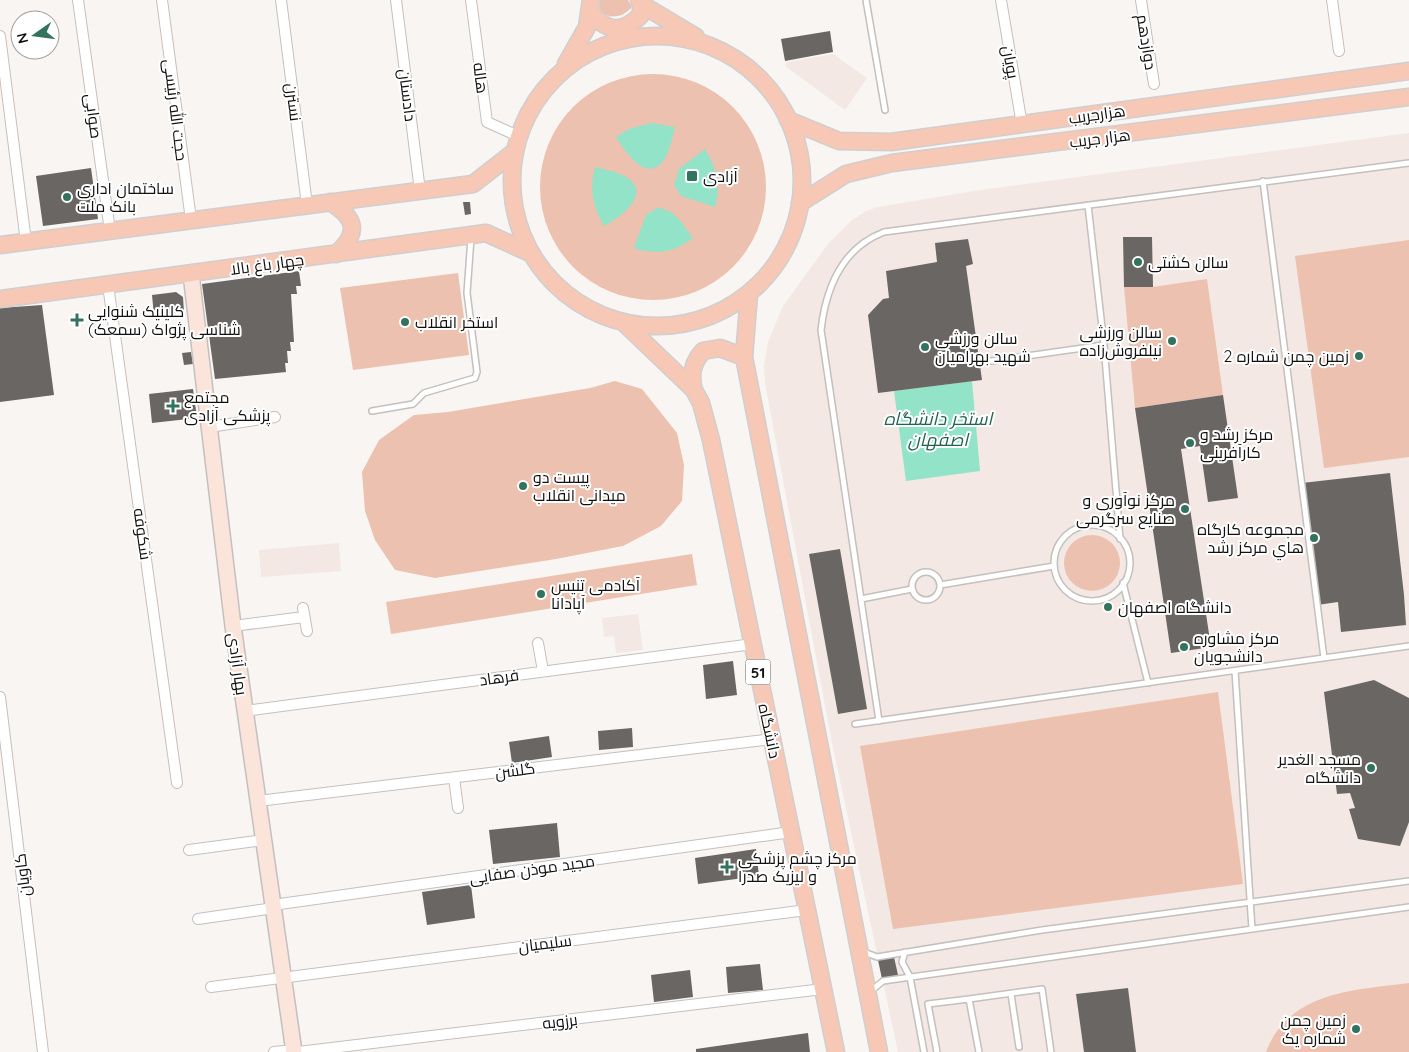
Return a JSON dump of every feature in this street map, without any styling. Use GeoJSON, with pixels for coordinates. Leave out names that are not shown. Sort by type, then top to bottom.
{"type":"FeatureCollection","features":[{"type":"Feature","properties":{"kind":"main road"},"geometry":{"type":"LineString","coordinates":[[590,6],[601,25],[616,28],[631,25],[641,15],[640,2]]}},
{"type":"Feature","properties":{"kind":"main road"},"geometry":{"type":"LineString","coordinates":[[640,2],[736,60],[757,76],[775,96],[788,120],[797,146],[802,174],[800,203],[794,229],[783,253],[768,275],[749,294],[727,309],[703,320],[685,324],[650,327],[624,323],[595,313],[570,298],[548,277],[530,253],[520,229],[513,204],[512,178],[514,152],[518,136],[529,111],[539,96],[563,70],[584,54],[609,44],[634,37],[661,36],[679,38],[713,47]]}},
{"type":"Feature","properties":{"kind":"main road"},"geometry":{"type":"LineString","coordinates":[[563,70],[587,27],[590,6]]}},
{"type":"Feature","properties":{"kind":"main road","name":"هزارجریب"},"geometry":{"type":"LineString","coordinates":[[788,120],[839,142],[891,142],[1409,71]]}},
{"type":"Feature","properties":{"kind":"main road","name":"هزار جریب"},"geometry":{"type":"LineString","coordinates":[[800,203],[846,174],[892,163],[1409,97]]}},
{"type":"Feature","properties":{"kind":"main road"},"geometry":{"type":"LineString","coordinates":[[1117,112],[1121,135]]}},
{"type":"Feature","properties":{"kind":"main road"},"geometry":{"type":"LineString","coordinates":[[0,245],[473,184],[514,152]]}},
{"type":"Feature","properties":{"kind":"main road"},"geometry":{"type":"LineString","coordinates":[[330,202],[346,211],[351,221],[352,234],[345,246],[336,254]]}},
{"type":"Feature","properties":{"kind":"main road","name":"چهار باغ بالا"},"geometry":{"type":"LineString","coordinates":[[0,298],[191,274],[486,233],[530,253]]}},
{"type":"Feature","properties":{"kind":"main road"},"geometry":{"type":"LineString","coordinates":[[749,294],[744,357],[880,1052]]}},
{"type":"Feature","properties":{"kind":"main road","name":"دانشگاه"},"geometry":{"type":"LineString","coordinates":[[624,323],[694,390],[701,404],[711,440],[836,1052]]}},
{"type":"Feature","properties":{"kind":"main road"},"geometry":{"type":"LineString","coordinates":[[694,390],[691,377],[693,366],[703,351],[720,348],[744,357]]}},
{"type":"Feature","properties":{"kind":"street","name":"صوابی"},"geometry":{"type":"LineString","coordinates":[[78,0],[110,231]]}},
{"type":"Feature","properties":{"kind":"street","name":"حجت الله رئیسی"},"geometry":{"type":"LineString","coordinates":[[162,0],[190,220]]}},
{"type":"Feature","properties":{"kind":"street","name":"نسترن"},"geometry":{"type":"LineString","coordinates":[[281,0],[307,205]]}},
{"type":"Feature","properties":{"kind":"street","name":"دادستان"},"geometry":{"type":"LineString","coordinates":[[396,0],[420,191]]}},
{"type":"Feature","properties":{"kind":"street","name":"هاله"},"geometry":{"type":"LineString","coordinates":[[472,0],[487,122],[518,136]]}},
{"type":"Feature","properties":{"kind":"street","name":"پویان"},"geometry":{"type":"LineString","coordinates":[[1000,0],[1022,125]]}},
{"type":"Feature","properties":{"kind":"street","name":"دوازدهم"},"geometry":{"type":"LineString","coordinates":[[1140,0],[1154,84]]}},
{"type":"Feature","properties":{"kind":"street"},"geometry":{"type":"LineString","coordinates":[[1332,0],[1339,51]]}},
{"type":"Feature","properties":{"kind":"street"},"geometry":{"type":"LineString","coordinates":[[0,36],[26,242]]}},
{"type":"Feature","properties":{"kind":"street","name":"بهار آزادی"},"geometry":{"type":"LineString","coordinates":[[191,274],[233,626],[295,1051]]}},
{"type":"Feature","properties":{"kind":"street","name":"شکوفه"},"geometry":{"type":"LineString","coordinates":[[108,285],[176,782]]}},
{"type":"Feature","properties":{"kind":"street"},"geometry":{"type":"LineString","coordinates":[[209,427],[274,417]]}},
{"type":"Feature","properties":{"kind":"street"},"geometry":{"type":"LineString","coordinates":[[233,626],[304,612],[307,631]]}},
{"type":"Feature","properties":{"kind":"street"},"geometry":{"type":"LineString","coordinates":[[538,643],[543,672]]}},
{"type":"Feature","properties":{"kind":"street","name":"فرهاد"},"geometry":{"type":"LineString","coordinates":[[245,711],[753,644]]}},
{"type":"Feature","properties":{"kind":"street","name":"کاویان"},"geometry":{"type":"LineString","coordinates":[[0,697],[4,760],[43,1052]]}},
{"type":"Feature","properties":{"kind":"street","name":"گلشن"},"geometry":{"type":"LineString","coordinates":[[258,801],[772,739]]}},
{"type":"Feature","properties":{"kind":"street"},"geometry":{"type":"LineString","coordinates":[[454,778],[458,808]]}},
{"type":"Feature","properties":{"kind":"street","name":"مجید موذن صفایی"},"geometry":{"type":"LineString","coordinates":[[198,919],[791,832]]}},
{"type":"Feature","properties":{"kind":"street"},"geometry":{"type":"LineString","coordinates":[[189,850],[264,840]]}},
{"type":"Feature","properties":{"kind":"street","name":"سلیمیان"},"geometry":{"type":"LineString","coordinates":[[210,987],[807,910]]}},
{"type":"Feature","properties":{"kind":"street","name":"برزویه"},"geometry":{"type":"LineString","coordinates":[[274,1052],[823,989]]}},
{"type":"Feature","properties":{"kind":"lane"},"geometry":{"type":"LineString","coordinates":[[866,0],[885,110]]}},
{"type":"Feature","properties":{"kind":"lane"},"geometry":{"type":"LineString","coordinates":[[879,721],[821,330],[824,307],[831,286],[852,251],[867,239],[884,232],[1409,163]]}},
{"type":"Feature","properties":{"kind":"lane"},"geometry":{"type":"LineString","coordinates":[[1263,181],[1324,658]]}},
{"type":"Feature","properties":{"kind":"lane"},"geometry":{"type":"LineString","coordinates":[[1088,205],[1104,344],[1120,539]]}},
{"type":"Feature","properties":{"kind":"lane"},"geometry":{"type":"LineString","coordinates":[[372,411],[413,404],[424,393],[475,378],[476,372],[467,293],[471,236]]}},
{"type":"Feature","properties":{"kind":"lane"},"geometry":{"type":"LineString","coordinates":[[990,361],[1104,344]]}},
{"type":"Feature","properties":{"kind":"lane"},"geometry":{"type":"LineString","coordinates":[[1123,584],[1108,597],[1095,601],[1082,600],[1074,596],[1063,587],[1054,566],[1059,544],[1076,529],[1087,526],[1099,526],[1110,530],[1120,539],[1127,551],[1129,561],[1123,584],[1148,683]]}},
{"type":"Feature","properties":{"kind":"lane"},"geometry":{"type":"LineString","coordinates":[[940,585],[1054,566]]}},
{"type":"Feature","properties":{"kind":"lane"},"geometry":{"type":"LineString","coordinates":[[922,572],[935,575],[940,585],[938,594],[929,600],[921,600],[912,590],[914,578],[922,572]]}},
{"type":"Feature","properties":{"kind":"lane"},"geometry":{"type":"LineString","coordinates":[[861,599],[912,590]]}},
{"type":"Feature","properties":{"kind":"lane"},"geometry":{"type":"LineString","coordinates":[[855,724],[1409,646]]}},
{"type":"Feature","properties":{"kind":"lane"},"geometry":{"type":"LineString","coordinates":[[1235,671],[1252,930]]}},
{"type":"Feature","properties":{"kind":"lane"},"geometry":{"type":"LineString","coordinates":[[860,948],[867,955],[877,957],[1042,930],[1409,881]]}},
{"type":"Feature","properties":{"kind":"lane"},"geometry":{"type":"LineString","coordinates":[[868,996],[876,986],[883,982],[910,977],[1252,930],[1409,906]]}},
{"type":"Feature","properties":{"kind":"lane"},"geometry":{"type":"LineString","coordinates":[[905,952],[902,962],[910,977],[924,1052]]}},
{"type":"Feature","properties":{"kind":"lane"},"geometry":{"type":"LineString","coordinates":[[937,1052],[928,1004],[1042,989],[1051,1052]]}},
{"type":"Feature","properties":{"kind":"lane"},"geometry":{"type":"LineString","coordinates":[[1011,994],[1019,1047]]}},
{"type":"Feature","properties":{"kind":"lane"},"geometry":{"type":"LineString","coordinates":[[969,999],[979,1052]]}},
{"type":"Feature","properties":{"kind":"shaded area"},"geometry":{"type":"Polygon","coordinates":[[[600,0],[628,0],[632,7],[621,15],[608,16],[599,12],[600,0]]]}},
{"type":"Feature","properties":{"kind":"shaded area"},"geometry":{"type":"Polygon","coordinates":[[[833,54],[867,78],[845,110],[785,66],[787,62],[833,54]]]}},
{"type":"Feature","properties":{"kind":"shaded area"},"geometry":{"type":"Polygon","coordinates":[[[642,74],[664,74],[696,82],[706,87],[725,99],[741,115],[758,144],[764,165],[766,187],[764,209],[758,230],[741,259],[725,275],[696,292],[664,300],[642,300],[610,292],[600,287],[581,275],[565,259],[548,230],[540,198],[540,176],[548,144],[553,134],[565,115],[581,99],[610,82],[642,74]]]}},
{"type":"Feature","properties":{"kind":"shaded area","name":"دانشگاه اصفهان"},"geometry":{"type":"Polygon","coordinates":[[[1409,133],[1409,1052],[898,1052],[831,738],[765,383],[764,366],[768,342],[783,306],[828,244],[851,221],[866,211],[878,207],[980,190],[1409,133]]]}},
{"type":"Feature","properties":{"kind":"shaded area","name":"زمین چمن شماره 2"},"geometry":{"type":"Polygon","coordinates":[[[1409,240],[1409,457],[1324,468],[1295,256],[1409,240]]]}},
{"type":"Feature","properties":{"kind":"shaded area","name":"استخر انقلاب"},"geometry":{"type":"Polygon","coordinates":[[[458,273],[469,355],[353,370],[340,288],[458,273]]]}},
{"type":"Feature","properties":{"kind":"shaded area","name":"سالن ورزشی نیلفروش‌زاده"},"geometry":{"type":"Polygon","coordinates":[[[1207,279],[1223,395],[1135,408],[1124,287],[1153,287],[1207,279]]]}},
{"type":"Feature","properties":{"kind":"shaded area","name":"پیست دو میدانی انقلاب"},"geometry":{"type":"Polygon","coordinates":[[[615,381],[642,389],[677,433],[684,465],[682,501],[661,526],[623,546],[556,559],[435,578],[395,570],[375,540],[365,511],[362,472],[379,440],[414,415],[448,412],[590,388],[615,381]]]}},
{"type":"Feature","properties":{"kind":"shaded area"},"geometry":{"type":"Polygon","coordinates":[[[1092,535],[1103,537],[1112,543],[1118,552],[1120,563],[1118,574],[1112,583],[1103,589],[1092,591],[1081,589],[1072,583],[1066,574],[1064,563],[1066,552],[1072,543],[1081,537],[1092,535]]]}},
{"type":"Feature","properties":{"kind":"shaded area"},"geometry":{"type":"Polygon","coordinates":[[[339,543],[341,571],[261,577],[259,550],[339,543]]]}},
{"type":"Feature","properties":{"kind":"shaded area","name":"آکادمی تنیس آپادانا"},"geometry":{"type":"Polygon","coordinates":[[[692,554],[697,585],[391,634],[386,602],[692,554]]]}},
{"type":"Feature","properties":{"kind":"shaded area"},"geometry":{"type":"Polygon","coordinates":[[[638,614],[643,650],[616,653],[614,636],[604,637],[602,618],[638,614]]]}},
{"type":"Feature","properties":{"kind":"shaded area"},"geometry":{"type":"Polygon","coordinates":[[[1218,692],[1243,884],[893,929],[860,746],[1218,692]]]}},
{"type":"Feature","properties":{"kind":"shaded area","name":"زمین چمن شماره یک"},"geometry":{"type":"Polygon","coordinates":[[[1409,983],[1409,1052],[1266,1052],[1277,1032],[1290,1016],[1307,1005],[1326,997],[1346,992],[1409,983]]]}},
{"type":"Feature","properties":{"kind":"water"},"geometry":{"type":"Polygon","coordinates":[[[651,123],[675,127],[663,161],[650,169],[636,162],[616,137],[629,129],[651,123]]]}},
{"type":"Feature","properties":{"kind":"water"},"geometry":{"type":"Polygon","coordinates":[[[705,149],[717,177],[718,191],[715,207],[681,196],[674,185],[679,169],[705,149]]]}},
{"type":"Feature","properties":{"kind":"water"},"geometry":{"type":"Polygon","coordinates":[[[595,167],[621,175],[629,179],[635,186],[636,193],[630,206],[624,213],[604,226],[593,198],[592,183],[595,167]]]}},
{"type":"Feature","properties":{"kind":"water"},"geometry":{"type":"Polygon","coordinates":[[[657,208],[669,211],[674,215],[693,238],[672,250],[650,252],[634,248],[646,215],[657,208]]]}},
{"type":"Feature","properties":{"kind":"water","name":"استخر دانشگاه اصفهان"},"geometry":{"type":"Polygon","coordinates":[[[972,381],[980,471],[906,481],[894,391],[972,381]]]}},
{"type":"Feature","properties":{"kind":"building"},"geometry":{"type":"Polygon","coordinates":[[[830,31],[833,52],[785,61],[781,39],[830,31]]]}},
{"type":"Feature","properties":{"kind":"building","name":"ساختمان اداری بانک ملت"},"geometry":{"type":"Polygon","coordinates":[[[91,168],[98,219],[43,226],[36,176],[91,168]]]}},
{"type":"Feature","properties":{"kind":"building"},"geometry":{"type":"Polygon","coordinates":[[[463,202],[470,202],[471,214],[465,215],[463,202]]]}},
{"type":"Feature","properties":{"kind":"building","name":"سالن کشتی"},"geometry":{"type":"Polygon","coordinates":[[[1123,237],[1152,237],[1153,287],[1124,287],[1123,237]]]}},
{"type":"Feature","properties":{"kind":"building","name":"سالن ورزشی شهید بهرامیان"},"geometry":{"type":"Polygon","coordinates":[[[968,239],[973,264],[966,266],[982,380],[878,393],[868,315],[883,299],[889,298],[886,271],[937,262],[935,243],[968,239]]]}},
{"type":"Feature","properties":{"kind":"building"},"geometry":{"type":"Polygon","coordinates":[[[299,271],[301,286],[296,286],[297,294],[291,294],[294,342],[290,342],[291,351],[287,351],[288,363],[285,363],[286,372],[215,379],[202,284],[299,271]]]}},
{"type":"Feature","properties":{"kind":"building"},"geometry":{"type":"Polygon","coordinates":[[[176,292],[183,297],[184,312],[154,316],[152,295],[176,292]]]}},
{"type":"Feature","properties":{"kind":"building"},"geometry":{"type":"Polygon","coordinates":[[[42,305],[54,395],[0,402],[0,308],[42,305]]]}},
{"type":"Feature","properties":{"kind":"building"},"geometry":{"type":"Polygon","coordinates":[[[191,352],[193,364],[184,365],[182,353],[191,352]]]}},
{"type":"Feature","properties":{"kind":"building","name":"مجتمع پزشکی آزادی"},"geometry":{"type":"Polygon","coordinates":[[[193,389],[197,418],[152,423],[149,394],[193,389]]]}},
{"type":"Feature","properties":{"kind":"building"},"geometry":{"type":"Polygon","coordinates":[[[1223,395],[1238,498],[1208,502],[1200,446],[1181,449],[1211,647],[1171,653],[1135,408],[1223,395]]]}},
{"type":"Feature","properties":{"kind":"building"},"geometry":{"type":"Polygon","coordinates":[[[1390,473],[1406,625],[1341,632],[1338,602],[1317,605],[1302,483],[1390,473]]]}},
{"type":"Feature","properties":{"kind":"building"},"geometry":{"type":"Polygon","coordinates":[[[840,549],[867,709],[838,714],[809,554],[840,549]]]}},
{"type":"Feature","properties":{"kind":"building"},"geometry":{"type":"Polygon","coordinates":[[[733,661],[737,695],[706,699],[703,665],[733,661]]]}},
{"type":"Feature","properties":{"kind":"building","name":"مسجد الغدیر دانشگاه"},"geometry":{"type":"Polygon","coordinates":[[[1374,680],[1409,698],[1409,822],[1400,846],[1358,839],[1349,809],[1355,808],[1350,793],[1337,794],[1324,692],[1374,680]]]}},
{"type":"Feature","properties":{"kind":"building"},"geometry":{"type":"Polygon","coordinates":[[[632,728],[633,747],[599,750],[598,731],[632,728]]]}},
{"type":"Feature","properties":{"kind":"building"},"geometry":{"type":"Polygon","coordinates":[[[549,736],[552,757],[512,763],[509,742],[549,736]]]}},
{"type":"Feature","properties":{"kind":"building"},"geometry":{"type":"Polygon","coordinates":[[[557,823],[560,857],[493,864],[489,830],[557,823]]]}},
{"type":"Feature","properties":{"kind":"building","name":"مرکز چشم پزشکی و لیزیک صدرا"},"geometry":{"type":"Polygon","coordinates":[[[756,849],[759,876],[698,884],[695,858],[756,849]]]}},
{"type":"Feature","properties":{"kind":"building"},"geometry":{"type":"Polygon","coordinates":[[[471,885],[475,918],[427,925],[422,892],[471,885]]]}},
{"type":"Feature","properties":{"kind":"building"},"geometry":{"type":"Polygon","coordinates":[[[894,957],[898,975],[882,979],[878,960],[894,957]]]}},
{"type":"Feature","properties":{"kind":"building"},"geometry":{"type":"Polygon","coordinates":[[[760,964],[763,990],[728,993],[726,967],[760,964]]]}},
{"type":"Feature","properties":{"kind":"building"},"geometry":{"type":"Polygon","coordinates":[[[690,970],[693,997],[654,1002],[651,975],[690,970]]]}},
{"type":"Feature","properties":{"kind":"building"},"geometry":{"type":"Polygon","coordinates":[[[1128,988],[1136,1052],[1084,1052],[1076,994],[1128,988]]]}},
{"type":"Feature","properties":{"kind":"building"},"geometry":{"type":"Polygon","coordinates":[[[808,1033],[810,1052],[696,1052],[696,1049],[808,1033]]]}},
{"type":"Feature","properties":{"kind":"place","name":"آزادی"},"geometry":{"type":"Point","coordinates":[692,176]}},
{"type":"Feature","properties":{"kind":"place","name":"ساختمان اداری بانک ملت"},"geometry":{"type":"Point","coordinates":[67,197]}},
{"type":"Feature","properties":{"kind":"place","name":"سالن کشتی"},"geometry":{"type":"Point","coordinates":[1138,262]}},
{"type":"Feature","properties":{"kind":"place","name":"کلینیک شنوایی شناسی پژواک (سمعک)"},"geometry":{"type":"Point","coordinates":[77,320]}},
{"type":"Feature","properties":{"kind":"place","name":"استخر انقلاب"},"geometry":{"type":"Point","coordinates":[405,322]}},
{"type":"Feature","properties":{"kind":"place","name":"سالن ورزشی نیلفروش‌زاده"},"geometry":{"type":"Point","coordinates":[1172,341]}},
{"type":"Feature","properties":{"kind":"place","name":"سالن ورزشی شهید بهرامیان"},"geometry":{"type":"Point","coordinates":[925,347]}},
{"type":"Feature","properties":{"kind":"place","name":"زمین چمن شماره 2"},"geometry":{"type":"Point","coordinates":[1359,356]}},
{"type":"Feature","properties":{"kind":"place","name":"مجتمع پزشکی آزادی"},"geometry":{"type":"Point","coordinates":[173,406]}},
{"type":"Feature","properties":{"kind":"place","name":"مرکز رشد و کارآفرینی"},"geometry":{"type":"Point","coordinates":[1190,443]}},
{"type":"Feature","properties":{"kind":"place","name":"پیست دو میدانی انقلاب"},"geometry":{"type":"Point","coordinates":[523,486]}},
{"type":"Feature","properties":{"kind":"place","name":"مرکز نوآوری و صنایع سرگرمی"},"geometry":{"type":"Point","coordinates":[1185,509]}},
{"type":"Feature","properties":{"kind":"place","name":"مجموعه کارگاه هاي مرکز رشد"},"geometry":{"type":"Point","coordinates":[1314,538]}},
{"type":"Feature","properties":{"kind":"place","name":"آکادمی تنیس آپادانا"},"geometry":{"type":"Point","coordinates":[541,594]}},
{"type":"Feature","properties":{"kind":"place","name":"دانشگاه اصفهان"},"geometry":{"type":"Point","coordinates":[1108,607]}},
{"type":"Feature","properties":{"kind":"place","name":"مرکز مشاوره دانشجویان"},"geometry":{"type":"Point","coordinates":[1184,647]}},
{"type":"Feature","properties":{"kind":"place","name":"مسجد الغدیر دانشگاه"},"geometry":{"type":"Point","coordinates":[1371,768]}},
{"type":"Feature","properties":{"kind":"place","name":"مرکز چشم پزشکی و لیزیک صدرا"},"geometry":{"type":"Point","coordinates":[727,867]}},
{"type":"Feature","properties":{"kind":"place","name":"زمین چمن شماره یک"},"geometry":{"type":"Point","coordinates":[1356,1029]}}]}
